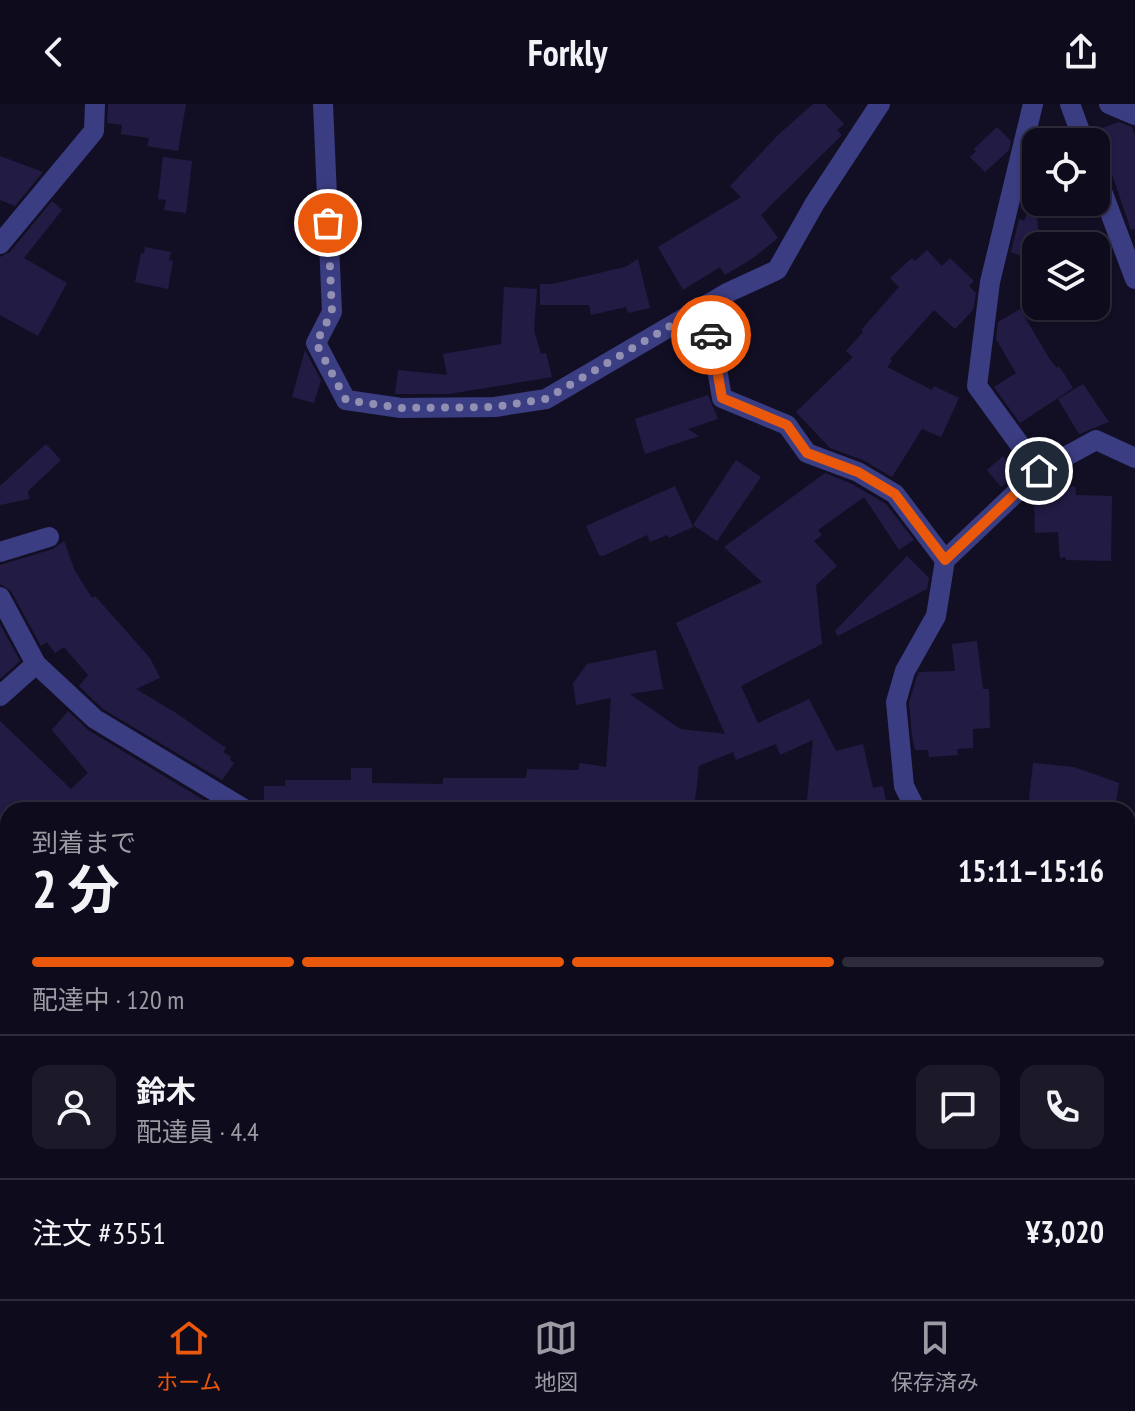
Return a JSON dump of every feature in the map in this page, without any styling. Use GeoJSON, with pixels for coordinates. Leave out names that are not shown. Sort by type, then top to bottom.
{"type":"FeatureCollection","features":[{"type":"Feature","properties":{"kind":"street"},"geometry":{"type":"LineString","coordinates":[[0,244],[94,131],[95,104]]}},
{"type":"Feature","properties":{"kind":"street"},"geometry":{"type":"LineString","coordinates":[[323,104],[332,312],[316,343],[346,400],[401,408],[495,407],[546,399],[706,305],[777,270],[815,203],[880,104]]}},
{"type":"Feature","properties":{"kind":"street"},"geometry":{"type":"LineString","coordinates":[[1033,104],[990,282],[977,386],[1039,471]]}},
{"type":"Feature","properties":{"kind":"street"},"geometry":{"type":"LineString","coordinates":[[1070,104],[1079,128]]}},
{"type":"Feature","properties":{"kind":"street"},"geometry":{"type":"LineString","coordinates":[[1109,104],[1135,115]]}},
{"type":"Feature","properties":{"kind":"street"},"geometry":{"type":"LineString","coordinates":[[1110,212],[1135,279]]}},
{"type":"Feature","properties":{"kind":"street"},"geometry":{"type":"LineString","coordinates":[[706,305],[722,398],[787,425],[807,453],[858,472],[895,494],[945,560]]}},
{"type":"Feature","properties":{"kind":"street"},"geometry":{"type":"LineString","coordinates":[[912,802],[904,786],[896,702],[905,671],[936,616],[945,560],[1039,471],[1096,440],[1135,458]]}},
{"type":"Feature","properties":{"kind":"street"},"geometry":{"type":"LineString","coordinates":[[0,552],[49,537]]}},
{"type":"Feature","properties":{"kind":"street"},"geometry":{"type":"LineString","coordinates":[[0,597],[36,664],[95,719],[233,802]]}},
{"type":"Feature","properties":{"kind":"street"},"geometry":{"type":"LineString","coordinates":[[0,696],[36,664]]}},
{"type":"Feature","properties":{"kind":"building"},"geometry":{"type":"Polygon","coordinates":[[[108,104],[186,104],[178,151],[147,146],[149,138],[121,134],[122,125],[107,123],[108,104]]]}},
{"type":"Feature","properties":{"kind":"building"},"geometry":{"type":"Polygon","coordinates":[[[813,104],[825,104],[844,124],[837,130],[842,135],[761,215],[778,238],[725,275],[720,267],[683,290],[658,247],[741,197],[730,186],[778,135],[813,104]]]}},
{"type":"Feature","properties":{"kind":"building"},"geometry":{"type":"Polygon","coordinates":[[[1119,122],[1132,127],[1135,136],[1135,229],[1131,230],[1110,168],[1110,128],[1102,128],[1119,122]]]}},
{"type":"Feature","properties":{"kind":"building"},"geometry":{"type":"Polygon","coordinates":[[[997,127],[1011,141],[1009,150],[985,172],[970,157],[997,127]]]}},
{"type":"Feature","properties":{"kind":"building"},"geometry":{"type":"Polygon","coordinates":[[[0,156],[43,172],[15,206],[0,200],[0,156]]]}},
{"type":"Feature","properties":{"kind":"building"},"geometry":{"type":"Polygon","coordinates":[[[163,157],[192,161],[186,213],[164,210],[166,200],[158,199],[163,157]]]}},
{"type":"Feature","properties":{"kind":"building"},"geometry":{"type":"Polygon","coordinates":[[[52,201],[62,210],[24,258],[67,283],[38,336],[0,315],[0,257],[10,252],[52,201]]]}},
{"type":"Feature","properties":{"kind":"building"},"geometry":{"type":"Polygon","coordinates":[[[1026,216],[1037,216],[1038,229],[1046,232],[1022,232],[1022,256],[1011,252],[1019,219],[1024,221],[1026,216]]]}},
{"type":"Feature","properties":{"kind":"building"},"geometry":{"type":"Polygon","coordinates":[[[145,247],[171,252],[169,260],[173,261],[168,289],[135,282],[145,247]]]}},
{"type":"Feature","properties":{"kind":"building"},"geometry":{"type":"Polygon","coordinates":[[[927,250],[942,266],[950,258],[974,281],[969,286],[976,293],[973,310],[955,329],[934,310],[890,359],[892,361],[887,367],[932,390],[934,386],[959,398],[941,437],[922,429],[892,477],[863,460],[830,448],[796,412],[853,357],[846,351],[899,287],[890,278],[912,258],[915,261],[927,250]]]}},
{"type":"Feature","properties":{"kind":"building"},"geometry":{"type":"Polygon","coordinates":[[[638,259],[650,308],[628,313],[626,307],[591,315],[589,305],[540,305],[540,284],[625,267],[638,259]]]}},
{"type":"Feature","properties":{"kind":"building"},"geometry":{"type":"Polygon","coordinates":[[[504,287],[537,289],[534,330],[541,354],[546,353],[552,377],[449,394],[395,394],[398,370],[447,375],[443,354],[501,344],[504,287]]]}},
{"type":"Feature","properties":{"kind":"building"},"geometry":{"type":"Polygon","coordinates":[[[1020,309],[1022,320],[1027,320],[1049,358],[1057,368],[1059,366],[1073,388],[1020,423],[994,387],[1016,373],[996,339],[998,322],[1020,309]]]}},
{"type":"Feature","properties":{"kind":"building"},"geometry":{"type":"Polygon","coordinates":[[[305,350],[321,380],[314,403],[292,397],[305,350]]]}},
{"type":"Feature","properties":{"kind":"building"},"geometry":{"type":"Polygon","coordinates":[[[1083,384],[1109,422],[1079,434],[1058,399],[1083,384]]]}},
{"type":"Feature","properties":{"kind":"building"},"geometry":{"type":"Polygon","coordinates":[[[708,395],[718,419],[688,429],[699,436],[645,454],[635,419],[708,395]]]}},
{"type":"Feature","properties":{"kind":"building"},"geometry":{"type":"Polygon","coordinates":[[[46,444],[61,460],[28,491],[29,499],[0,505],[0,486],[46,444]]]}},
{"type":"Feature","properties":{"kind":"building"},"geometry":{"type":"Polygon","coordinates":[[[1003,456],[1017,474],[1001,487],[987,470],[1003,456]]]}},
{"type":"Feature","properties":{"kind":"building"},"geometry":{"type":"Polygon","coordinates":[[[736,460],[761,477],[717,541],[693,525],[736,460]]]}},
{"type":"Feature","properties":{"kind":"building"},"geometry":{"type":"Polygon","coordinates":[[[825,473],[852,484],[886,504],[914,540],[899,550],[864,497],[818,530],[822,535],[814,541],[837,566],[816,585],[822,644],[741,686],[758,723],[809,699],[836,751],[863,744],[873,788],[883,786],[886,802],[807,802],[813,740],[780,755],[776,744],[736,760],[733,752],[699,766],[695,802],[264,802],[264,786],[285,786],[285,780],[351,780],[351,768],[372,768],[372,783],[443,784],[443,778],[526,778],[527,769],[578,770],[580,763],[606,767],[611,698],[576,705],[573,683],[587,664],[656,650],[663,689],[630,694],[680,729],[725,734],[676,623],[762,582],[724,547],[825,473]]]}},
{"type":"Feature","properties":{"kind":"building"},"geometry":{"type":"Polygon","coordinates":[[[675,486],[693,527],[669,538],[667,535],[650,542],[647,535],[603,556],[599,555],[586,526],[675,486]]]}},
{"type":"Feature","properties":{"kind":"building"},"geometry":{"type":"Polygon","coordinates":[[[1075,486],[1076,495],[1112,496],[1111,561],[1060,558],[1058,532],[1035,533],[1034,496],[1040,490],[1075,486]]]}},
{"type":"Feature","properties":{"kind":"building"},"geometry":{"type":"Polygon","coordinates":[[[64,541],[75,571],[92,598],[95,596],[150,658],[160,678],[136,689],[226,748],[223,752],[234,763],[222,780],[103,709],[79,686],[88,675],[64,647],[55,653],[47,642],[41,646],[11,591],[0,584],[0,565],[53,549],[64,541]]]}},
{"type":"Feature","properties":{"kind":"building"},"geometry":{"type":"Polygon","coordinates":[[[907,556],[929,578],[927,589],[838,636],[835,631],[907,556]]]}},
{"type":"Feature","properties":{"kind":"building"},"geometry":{"type":"Polygon","coordinates":[[[0,624],[20,661],[0,679],[0,624]]]}},
{"type":"Feature","properties":{"kind":"building"},"geometry":{"type":"Polygon","coordinates":[[[977,641],[983,689],[989,689],[990,728],[973,729],[973,748],[957,749],[958,755],[929,757],[928,750],[915,750],[912,736],[909,703],[917,676],[919,672],[955,671],[952,644],[977,641]]]}},
{"type":"Feature","properties":{"kind":"building"},"geometry":{"type":"Polygon","coordinates":[[[68,711],[88,730],[207,802],[0,802],[0,721],[71,789],[88,773],[52,730],[68,711]]]}},
{"type":"Feature","properties":{"kind":"building"},"geometry":{"type":"Polygon","coordinates":[[[1033,763],[1074,767],[1119,783],[1116,802],[1029,802],[1033,763]]]}},
{"type":"Feature","properties":{"kind":"way so far"},"geometry":{"type":"LineString","coordinates":[[328,223],[332,312],[316,343],[346,400],[401,408],[495,407],[546,399],[706,305],[711,335]]}},
{"type":"Feature","properties":{"kind":"route"},"geometry":{"type":"LineString","coordinates":[[711,335],[722,398],[787,425],[807,453],[858,472],[895,494],[945,560],[1039,471]]}}]}
